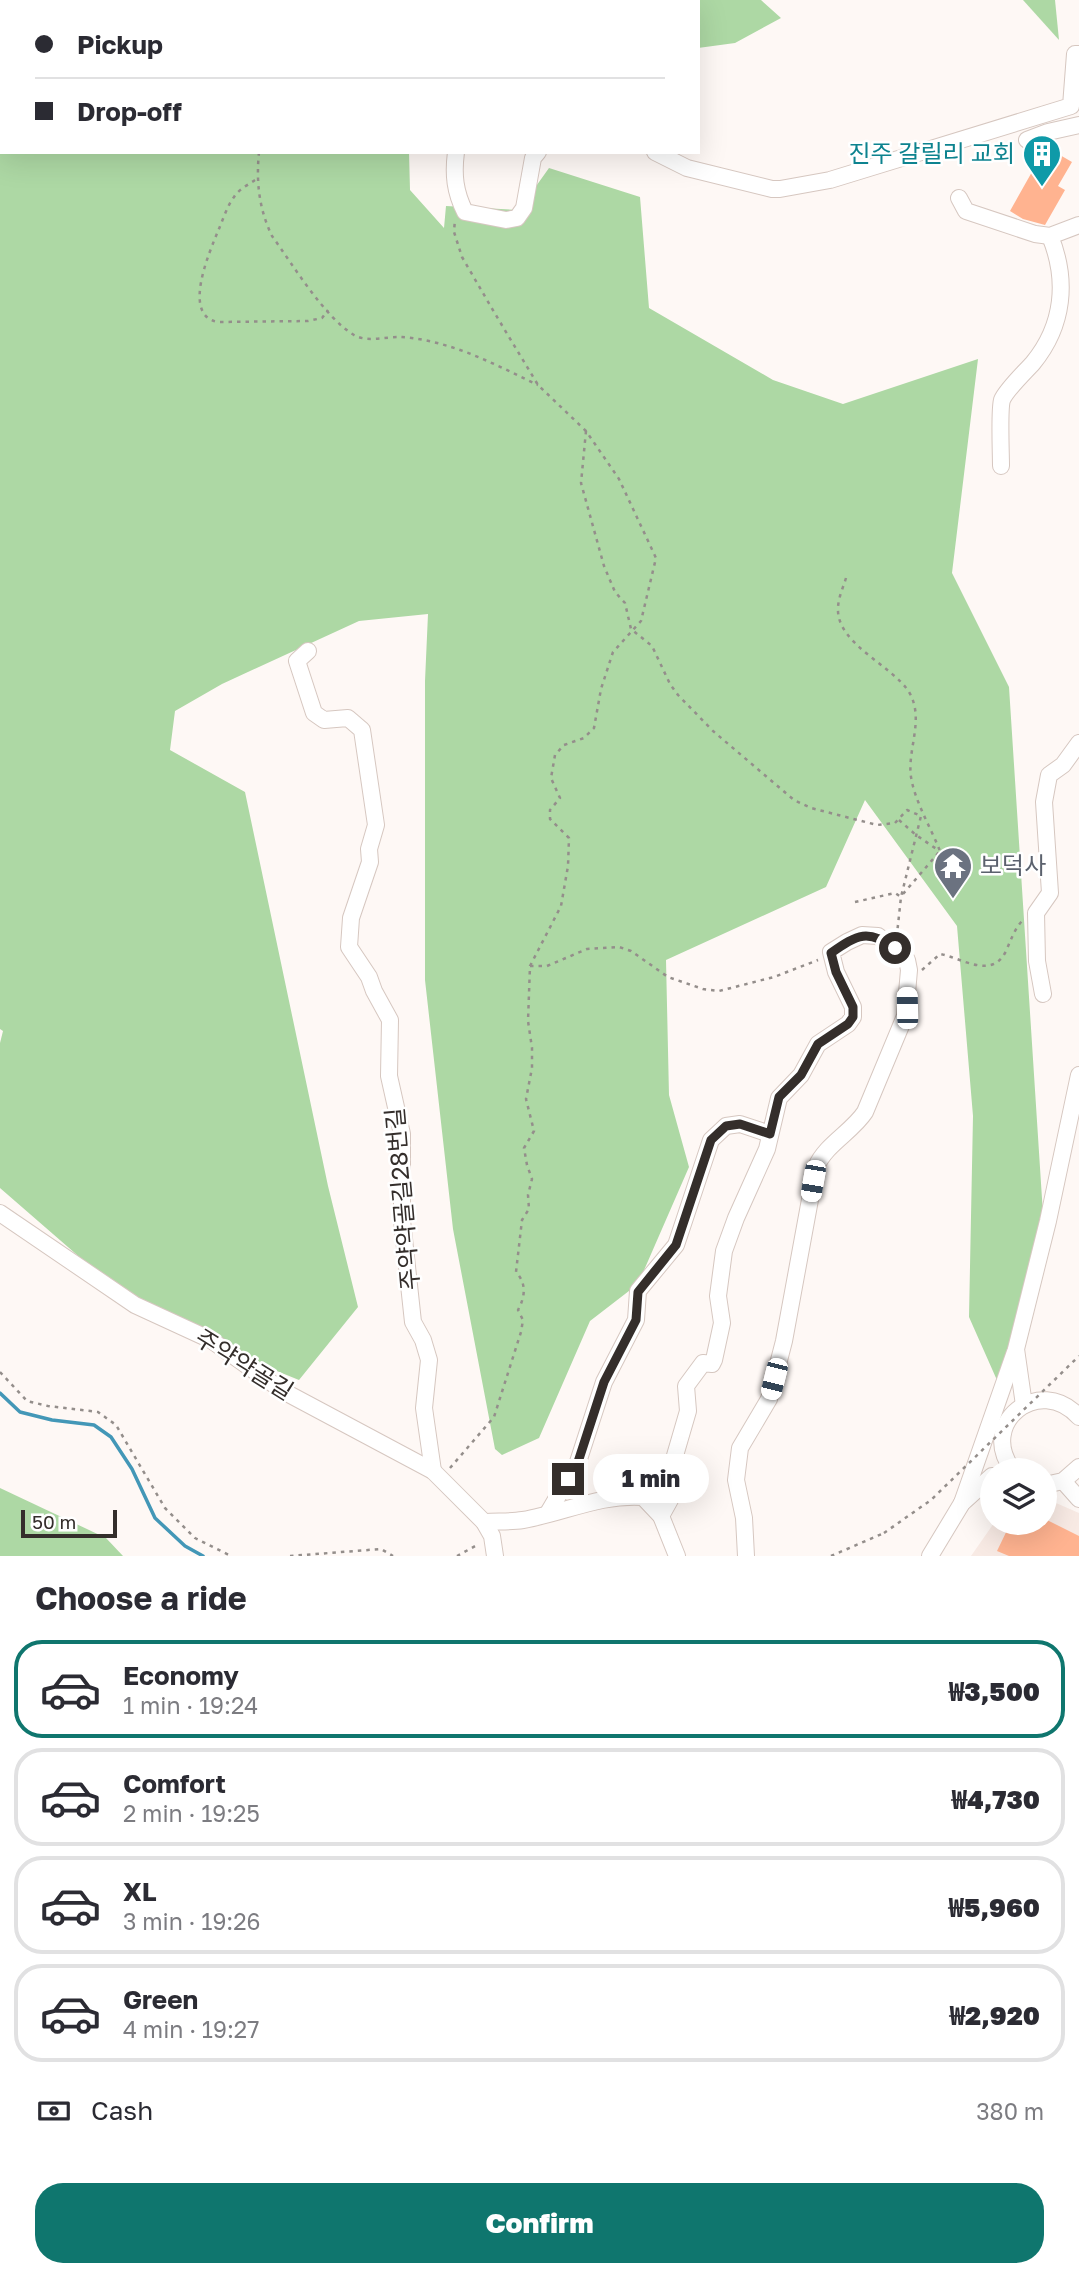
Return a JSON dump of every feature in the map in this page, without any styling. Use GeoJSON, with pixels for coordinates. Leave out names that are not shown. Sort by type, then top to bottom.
{"type":"FeatureCollection","features":[{"type":"Feature","properties":{"kind":"street"},"geometry":{"type":"LineString","coordinates":[[659,154],[687,169],[772,188],[830,180],[1072,106],[1075,54],[1079,54]]}},
{"type":"Feature","properties":{"kind":"street"},"geometry":{"type":"LineString","coordinates":[[1027,140],[1079,125]]}},
{"type":"Feature","properties":{"kind":"street"},"geometry":{"type":"LineString","coordinates":[[456,154],[456,194],[465,212],[506,220],[517,218],[524,208],[533,158],[536,154]]}},
{"type":"Feature","properties":{"kind":"street"},"geometry":{"type":"LineString","coordinates":[[959,198],[966,211],[1035,234],[1050,236],[1079,225]]}},
{"type":"Feature","properties":{"kind":"street"},"geometry":{"type":"LineString","coordinates":[[1001,466],[1002,400],[1036,359],[1052,332],[1062,293],[1060,259],[1050,236]]}},
{"type":"Feature","properties":{"kind":"street","name":"주약약골길28번길"},"geometry":{"type":"LineString","coordinates":[[309,651],[297,661],[314,713],[324,720],[348,718],[362,730],[376,825],[369,849],[370,862],[351,918],[349,947],[369,976],[390,1020],[389,1076],[402,1134],[403,1233],[414,1322],[429,1360],[424,1408],[437,1474]]}},
{"type":"Feature","properties":{"kind":"street"},"geometry":{"type":"LineString","coordinates":[[1043,994],[1037,961],[1036,913],[1050,892],[1044,802],[1049,775],[1063,765],[1079,743]]}},
{"type":"Feature","properties":{"kind":"street"},"geometry":{"type":"LineString","coordinates":[[662,1516],[671,1498],[667,1482],[688,1411],[686,1386],[703,1363],[712,1364],[722,1323],[718,1296],[724,1251],[767,1149],[779,1097],[801,1075],[818,1044],[848,1024],[853,1017],[853,1007],[836,972],[831,953],[862,935],[878,936],[907,960],[909,970],[905,1016],[865,1112],[858,1123],[823,1155],[816,1167],[784,1341],[769,1399],[740,1448],[736,1480],[744,1518],[746,1556]]}},
{"type":"Feature","properties":{"kind":"street"},"geometry":{"type":"LineString","coordinates":[[930,1556],[962,1503],[1016,1349],[1048,1221],[1079,1075]]}},
{"type":"Feature","properties":{"kind":"street"},"geometry":{"type":"LineString","coordinates":[[548,1513],[578,1462],[604,1382],[636,1320],[638,1292],[676,1245],[711,1140],[726,1126],[740,1124],[770,1134]]}},
{"type":"Feature","properties":{"kind":"street","name":"주약약골길"},"geometry":{"type":"LineString","coordinates":[[0,1213],[135,1305],[211,1340],[283,1391],[437,1474],[488,1529]]}},
{"type":"Feature","properties":{"kind":"street"},"geometry":{"type":"LineString","coordinates":[[1016,1349],[1024,1405]]}},
{"type":"Feature","properties":{"kind":"street"},"geometry":{"type":"LineString","coordinates":[[1004,1458],[1002,1437],[1006,1424],[1013,1413],[1024,1405],[1036,1400],[1050,1400],[1077,1410]]}},
{"type":"Feature","properties":{"kind":"street"},"geometry":{"type":"LineString","coordinates":[[1057,1482],[1063,1481],[1079,1467]]}},
{"type":"Feature","properties":{"kind":"street"},"geometry":{"type":"LineString","coordinates":[[1063,1481],[1079,1499]]}},
{"type":"Feature","properties":{"kind":"street"},"geometry":{"type":"LineString","coordinates":[[962,1503],[980,1487]]}},
{"type":"Feature","properties":{"kind":"street"},"geometry":{"type":"LineString","coordinates":[[495,1556],[488,1529],[624,1496],[643,1497],[662,1516],[677,1556]]}},
{"type":"Feature","properties":{"kind":"path"},"geometry":{"type":"LineString","coordinates":[[259,154],[256,180],[272,236],[328,310],[359,338],[403,337],[453,346],[538,385]]}},
{"type":"Feature","properties":{"kind":"path"},"geometry":{"type":"LineString","coordinates":[[256,180],[234,197],[207,258],[199,292],[205,314],[209,320],[218,322],[308,321],[323,318],[328,310]]}},
{"type":"Feature","properties":{"kind":"path"},"geometry":{"type":"LineString","coordinates":[[437,1474],[494,1417],[523,1320],[518,1310],[525,1297],[522,1279],[516,1272],[516,1262],[522,1220],[529,1209],[528,1195],[532,1179],[524,1148],[534,1131],[526,1099],[532,1068],[528,1021],[530,966],[561,906],[568,866],[569,838],[550,819],[550,810],[560,798],[551,778],[555,755],[564,745],[584,738],[594,727],[601,689],[613,652],[641,621],[656,558],[622,485],[586,431],[538,385],[462,257],[453,224],[455,218],[465,212]]}},
{"type":"Feature","properties":{"kind":"path"},"geometry":{"type":"LineString","coordinates":[[586,431],[581,483],[604,566],[615,592],[625,603],[631,629],[652,646],[670,684],[696,715],[794,800],[811,808],[877,825],[890,825],[899,820],[907,810],[921,816],[901,897],[895,948]]}},
{"type":"Feature","properties":{"kind":"path"},"geometry":{"type":"LineString","coordinates":[[846,578],[838,608],[843,627],[855,642],[903,685],[912,698],[916,726],[911,775],[940,851]]}},
{"type":"Feature","properties":{"kind":"path"},"geometry":{"type":"LineString","coordinates":[[899,820],[940,851]]}},
{"type":"Feature","properties":{"kind":"path"},"geometry":{"type":"LineString","coordinates":[[901,897],[940,851]]}},
{"type":"Feature","properties":{"kind":"path"},"geometry":{"type":"LineString","coordinates":[[855,902],[895,893],[901,897]]}},
{"type":"Feature","properties":{"kind":"path"},"geometry":{"type":"LineString","coordinates":[[920,971],[940,954],[970,965],[996,964],[1019,924],[1029,914],[1036,913]]}},
{"type":"Feature","properties":{"kind":"path"},"geometry":{"type":"LineString","coordinates":[[530,966],[537,968],[587,949],[619,947],[631,951],[668,977],[703,989],[719,991],[774,977],[831,953]]}},
{"type":"Feature","properties":{"kind":"path"},"geometry":{"type":"LineString","coordinates":[[831,1556],[884,1533],[931,1500],[1079,1356]]}},
{"type":"Feature","properties":{"kind":"path"},"geometry":{"type":"LineString","coordinates":[[0,1372],[27,1401],[98,1412],[116,1425],[165,1507],[195,1538],[231,1556]]}},
{"type":"Feature","properties":{"kind":"path"},"geometry":{"type":"LineString","coordinates":[[457,1556],[488,1529]]}},
{"type":"Feature","properties":{"kind":"path"},"geometry":{"type":"LineString","coordinates":[[290,1556],[381,1549],[393,1556]]}},
{"type":"Feature","properties":{"kind":"shaded area"},"geometry":{"type":"Polygon","coordinates":[[[1057,1503],[1079,1513],[1079,1556],[971,1556],[986,1535],[1057,1535],[1057,1503]]]}},
{"type":"Feature","properties":{"kind":"green space"},"geometry":{"type":"Polygon","coordinates":[[[700,0],[761,0],[781,18],[735,43],[700,48],[700,0]]]}},
{"type":"Feature","properties":{"kind":"green space"},"geometry":{"type":"Polygon","coordinates":[[[1023,0],[1055,0],[1059,40],[1023,0]]]}},
{"type":"Feature","properties":{"kind":"green space"},"geometry":{"type":"Polygon","coordinates":[[[0,154],[409,154],[410,190],[444,228],[446,206],[519,210],[549,168],[640,197],[649,308],[773,380],[843,404],[978,359],[952,573],[1009,687],[1043,1214],[1000,1387],[969,1317],[973,1116],[957,926],[865,800],[826,887],[666,960],[669,1095],[689,1167],[638,1284],[590,1321],[539,1438],[502,1455],[495,1449],[453,1229],[425,980],[425,681],[428,614],[359,621],[222,684],[175,711],[170,750],[245,792],[328,1186],[358,1307],[299,1380],[152,1320],[0,1188],[0,1043],[3,1031],[0,1029],[0,154]]]}},
{"type":"Feature","properties":{"kind":"green space"},"geometry":{"type":"Polygon","coordinates":[[[0,1488],[106,1538],[123,1556],[0,1556],[0,1488]]]}},
{"type":"Feature","properties":{"kind":"building","name":"진주 갈릴리 교회"},"geometry":{"type":"Polygon","coordinates":[[[1046,147],[1072,162],[1058,186],[1065,190],[1045,225],[1023,219],[1010,211],[1046,147]]]}},
{"type":"Feature","properties":{"kind":"building"},"geometry":{"type":"Polygon","coordinates":[[[1057,1525],[1079,1536],[1079,1556],[1009,1556],[997,1551],[1005,1535],[1057,1535],[1057,1525]]]}},
{"type":"Feature","properties":{"kind":"waterway"},"geometry":{"type":"LineString","coordinates":[[0,1393],[20,1412],[52,1420],[94,1425],[111,1437],[132,1469],[155,1518],[185,1546],[203,1556]]}},
{"type":"Feature","properties":{"kind":"place","name":"진주 갈릴리 교회"},"geometry":{"type":"Point","coordinates":[1042,188]}},
{"type":"Feature","properties":{"kind":"place","name":"보덕사"},"geometry":{"type":"Point","coordinates":[953,900]}},
{"type":"Feature","properties":{"kind":"route"},"geometry":{"type":"LineString","coordinates":[[568,1479],[578,1462],[604,1382],[636,1320],[638,1292],[676,1245],[711,1140],[726,1126],[740,1124],[770,1134],[779,1097],[801,1075],[818,1044],[848,1024],[853,1017],[853,1007],[836,972],[831,953],[862,935],[878,936],[895,948]]}}]}
